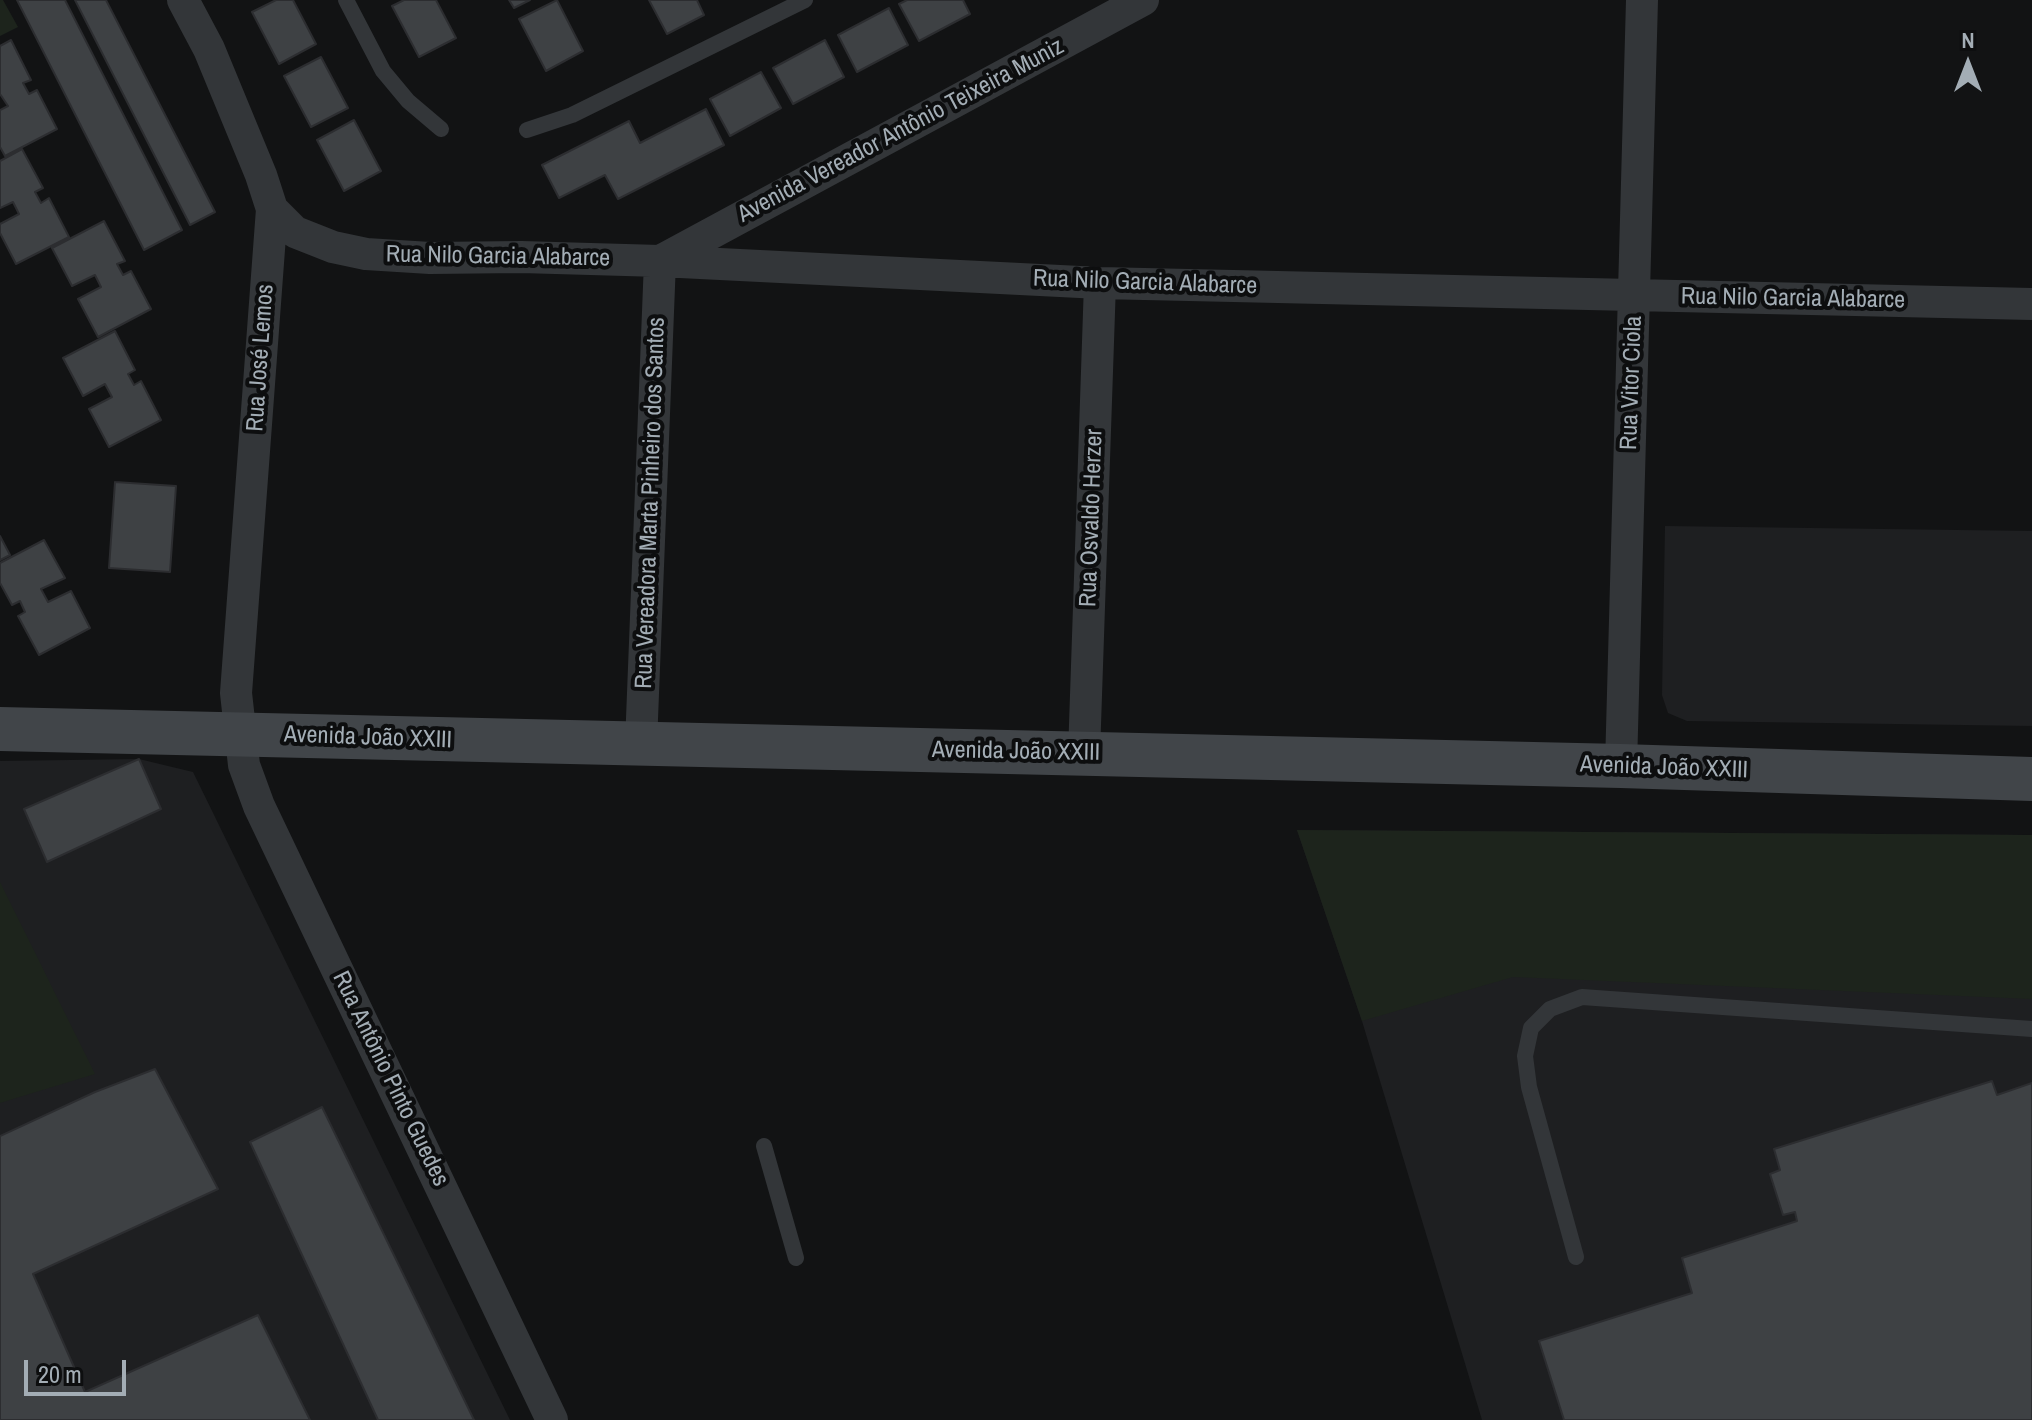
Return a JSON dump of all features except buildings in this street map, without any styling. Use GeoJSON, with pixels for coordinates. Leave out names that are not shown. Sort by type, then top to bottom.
{"type":"FeatureCollection","features":[{"type":"Feature","properties":{"kind":"main road","name":"Avenida João XXIII"},"geometry":{"type":"LineString","coordinates":[[0,729],[1621,766],[2032,779]]}},
{"type":"Feature","properties":{"kind":"street","name":"Rua José Lemos"},"geometry":{"type":"LineString","coordinates":[[183,0],[209,49],[272,209],[236,693],[240,735]]}},
{"type":"Feature","properties":{"kind":"street","name":"Avenida Vereador Antônio Teixeira Muniz"},"geometry":{"type":"LineString","coordinates":[[660,261],[1143,0]]}},
{"type":"Feature","properties":{"kind":"street","name":"Rua Vitor Ciola"},"geometry":{"type":"LineString","coordinates":[[1621,766],[1642,0]]}},
{"type":"Feature","properties":{"kind":"street","name":"Rua Nilo Garcia Alabarce"},"geometry":{"type":"LineString","coordinates":[[272,209],[295,232],[333,247],[366,254],[430,258],[660,261],[1100,283],[2032,304]]}},
{"type":"Feature","properties":{"kind":"street","name":"Rua Vereadora Marta Pinheiro dos Santos"},"geometry":{"type":"LineString","coordinates":[[641,744],[660,261]]}},
{"type":"Feature","properties":{"kind":"street","name":"Rua Osvaldo Herzer"},"geometry":{"type":"LineString","coordinates":[[1084,754],[1100,283]]}},
{"type":"Feature","properties":{"kind":"street","name":"Rua Antônio Pinto Guedes"},"geometry":{"type":"LineString","coordinates":[[240,735],[244,765],[259,806],[552,1420]]}},
{"type":"Feature","properties":{"kind":"lane"},"geometry":{"type":"LineString","coordinates":[[346,0],[383,71],[408,101],[441,129]]}},
{"type":"Feature","properties":{"kind":"lane"},"geometry":{"type":"LineString","coordinates":[[527,130],[572,115],[805,0]]}},
{"type":"Feature","properties":{"kind":"lane"},"geometry":{"type":"LineString","coordinates":[[1576,1257],[1529,1087],[1525,1056],[1531,1028],[1550,1009],[1582,997],[2032,1029]]}},
{"type":"Feature","properties":{"kind":"lane"},"geometry":{"type":"LineString","coordinates":[[764,1146],[796,1258]]}},
{"type":"Feature","properties":{"kind":"shaded area"},"geometry":{"type":"Polygon","coordinates":[[[0,0],[3,0],[18,27],[0,36],[0,0]]]}},
{"type":"Feature","properties":{"kind":"shaded area"},"geometry":{"type":"Polygon","coordinates":[[[1665,526],[2032,531],[2032,726],[1687,721],[1668,713],[1662,695],[1665,526]]]}},
{"type":"Feature","properties":{"kind":"shaded area"},"geometry":{"type":"Polygon","coordinates":[[[139,759],[193,772],[510,1420],[0,1420],[0,761],[139,759]]]}},
{"type":"Feature","properties":{"kind":"shaded area"},"geometry":{"type":"Polygon","coordinates":[[[1297,830],[2032,835],[2032,1420],[1482,1420],[1362,1021],[1297,830]]]}},
{"type":"Feature","properties":{"kind":"shaded area"},"geometry":{"type":"Polygon","coordinates":[[[1297,830],[2032,835],[2032,999],[1513,977],[1362,1021],[1297,830]]]}},
{"type":"Feature","properties":{"kind":"shaded area"},"geometry":{"type":"Polygon","coordinates":[[[0,882],[95,1074],[0,1103],[0,882]]]}}]}
